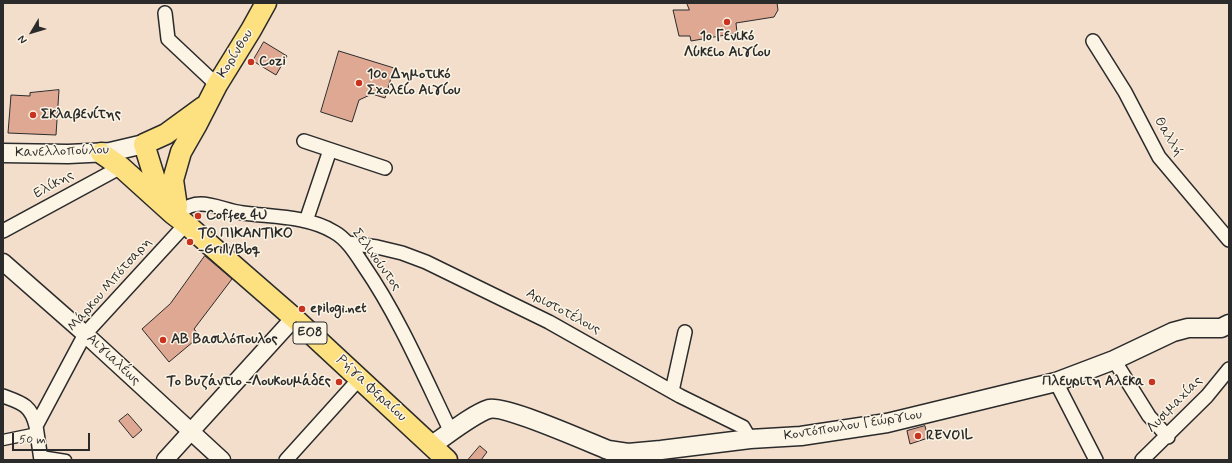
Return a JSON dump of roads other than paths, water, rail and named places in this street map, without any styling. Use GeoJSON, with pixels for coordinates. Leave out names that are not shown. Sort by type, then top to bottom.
{"type":"FeatureCollection","features":[{"type":"Feature","properties":{"kind":"main road","name":"Κορίνθου"},"geometry":{"type":"LineString","coordinates":[[178,213],[173,180],[181,152],[197,124],[206,104],[266,3]]}},
{"type":"Feature","properties":{"kind":"main road","name":"Κορίνθου"},"geometry":{"type":"LineString","coordinates":[[150,147],[206,104]]}},
{"type":"Feature","properties":{"kind":"main road"},"geometry":{"type":"LineString","coordinates":[[150,147],[174,142],[197,124]]}},
{"type":"Feature","properties":{"kind":"main road","name":"Κανελλοπούλου"},"geometry":{"type":"LineString","coordinates":[[3,153],[110,158],[130,154],[150,147]]}},
{"type":"Feature","properties":{"kind":"main road","name":"ΕΟ8"},"geometry":{"type":"LineString","coordinates":[[150,147],[158,189],[178,213]]}},
{"type":"Feature","properties":{"kind":"main road","name":"Ρήγα Φεραίου"},"geometry":{"type":"LineString","coordinates":[[110,158],[178,213],[448,460]]}},
{"type":"Feature","properties":{"kind":"main road","name":"Κοντόπουλου Γεώργιου"},"geometry":{"type":"LineString","coordinates":[[432,445],[482,412],[493,408],[519,416],[608,450],[620,452],[662,450],[750,439],[801,436],[887,423],[1056,382],[1114,360],[1173,332],[1188,328],[1221,328],[1229,324]]}},
{"type":"Feature","properties":{"kind":"street"},"geometry":{"type":"LineString","coordinates":[[165,14],[168,39],[217,85]]}},
{"type":"Feature","properties":{"kind":"street","name":"Θαλλή"},"geometry":{"type":"LineString","coordinates":[[1093,41],[1125,92],[1159,157],[1229,240]]}},
{"type":"Feature","properties":{"kind":"street"},"geometry":{"type":"LineString","coordinates":[[304,141],[385,168]]}},
{"type":"Feature","properties":{"kind":"street"},"geometry":{"type":"LineString","coordinates":[[306,222],[330,150]]}},
{"type":"Feature","properties":{"kind":"street","name":"Ελίκης"},"geometry":{"type":"LineString","coordinates":[[3,231],[110,158]]}},
{"type":"Feature","properties":{"kind":"street","name":"Σελινούντος"},"geometry":{"type":"LineString","coordinates":[[178,213],[189,205],[198,203],[239,213],[306,222],[330,229],[348,243],[388,304],[451,432]]}},
{"type":"Feature","properties":{"kind":"street","name":"Μάρκου Μπότσαρη"},"geometry":{"type":"LineString","coordinates":[[37,429],[85,334],[178,213]]}},
{"type":"Feature","properties":{"kind":"street","name":"Αριστοτέλους"},"geometry":{"type":"LineString","coordinates":[[348,243],[377,247],[402,253],[426,262],[574,334],[672,391],[743,427],[750,439]]}},
{"type":"Feature","properties":{"kind":"street","name":"Αιγιαλέως"},"geometry":{"type":"LineString","coordinates":[[3,262],[85,334],[222,460]]}},
{"type":"Feature","properties":{"kind":"street"},"geometry":{"type":"LineString","coordinates":[[165,460],[294,318]]}},
{"type":"Feature","properties":{"kind":"street"},"geometry":{"type":"LineString","coordinates":[[672,391],[685,332]]}},
{"type":"Feature","properties":{"kind":"street"},"geometry":{"type":"LineString","coordinates":[[1114,360],[1149,416],[1168,437]]}},
{"type":"Feature","properties":{"kind":"street","name":"Λυσιμαχίας"},"geometry":{"type":"LineString","coordinates":[[1142,460],[1168,437],[1207,396],[1229,370]]}},
{"type":"Feature","properties":{"kind":"street"},"geometry":{"type":"LineString","coordinates":[[286,460],[360,378]]}},
{"type":"Feature","properties":{"kind":"street"},"geometry":{"type":"LineString","coordinates":[[1056,382],[1096,460]]}},
{"type":"Feature","properties":{"kind":"street"},"geometry":{"type":"LineString","coordinates":[[3,396],[24,404],[33,415],[37,429],[41,458],[66,460]]}},
{"type":"Feature","properties":{"kind":"street"},"geometry":{"type":"LineString","coordinates":[[3,440],[37,429]]}},
{"type":"Feature","properties":{"kind":"place","name":"1o Γενικό Λύκειο Αιγίου"},"geometry":{"type":"Point","coordinates":[727,22]}},
{"type":"Feature","properties":{"kind":"place","name":"Cozi"},"geometry":{"type":"Point","coordinates":[251,62]}},
{"type":"Feature","properties":{"kind":"place","name":"10o Δημοτικό Σχολείο Αιγίου"},"geometry":{"type":"Point","coordinates":[359,83]}},
{"type":"Feature","properties":{"kind":"place","name":"Σκλαβενίτης"},"geometry":{"type":"Point","coordinates":[33,115]}},
{"type":"Feature","properties":{"kind":"place","name":"Coffee 4U"},"geometry":{"type":"Point","coordinates":[198,216]}},
{"type":"Feature","properties":{"kind":"place","name":"ΤΟ ΠΙΚΑΝΤΙΚΟ -Grill/Bbq"},"geometry":{"type":"Point","coordinates":[190,242]}},
{"type":"Feature","properties":{"kind":"place","name":"epilogi.net"},"geometry":{"type":"Point","coordinates":[302,309]}},
{"type":"Feature","properties":{"kind":"place","name":"ΑΒ Βασιλόπουλος"},"geometry":{"type":"Point","coordinates":[163,340]}},
{"type":"Feature","properties":{"kind":"place","name":"Το Βυζάντιο -Λουκουμάδες"},"geometry":{"type":"Point","coordinates":[339,382]}},
{"type":"Feature","properties":{"kind":"place","name":"Πλευριτη Αλεκα"},"geometry":{"type":"Point","coordinates":[1152,382]}},
{"type":"Feature","properties":{"kind":"place","name":"REVOIL"},"geometry":{"type":"Point","coordinates":[918,436]}}]}
